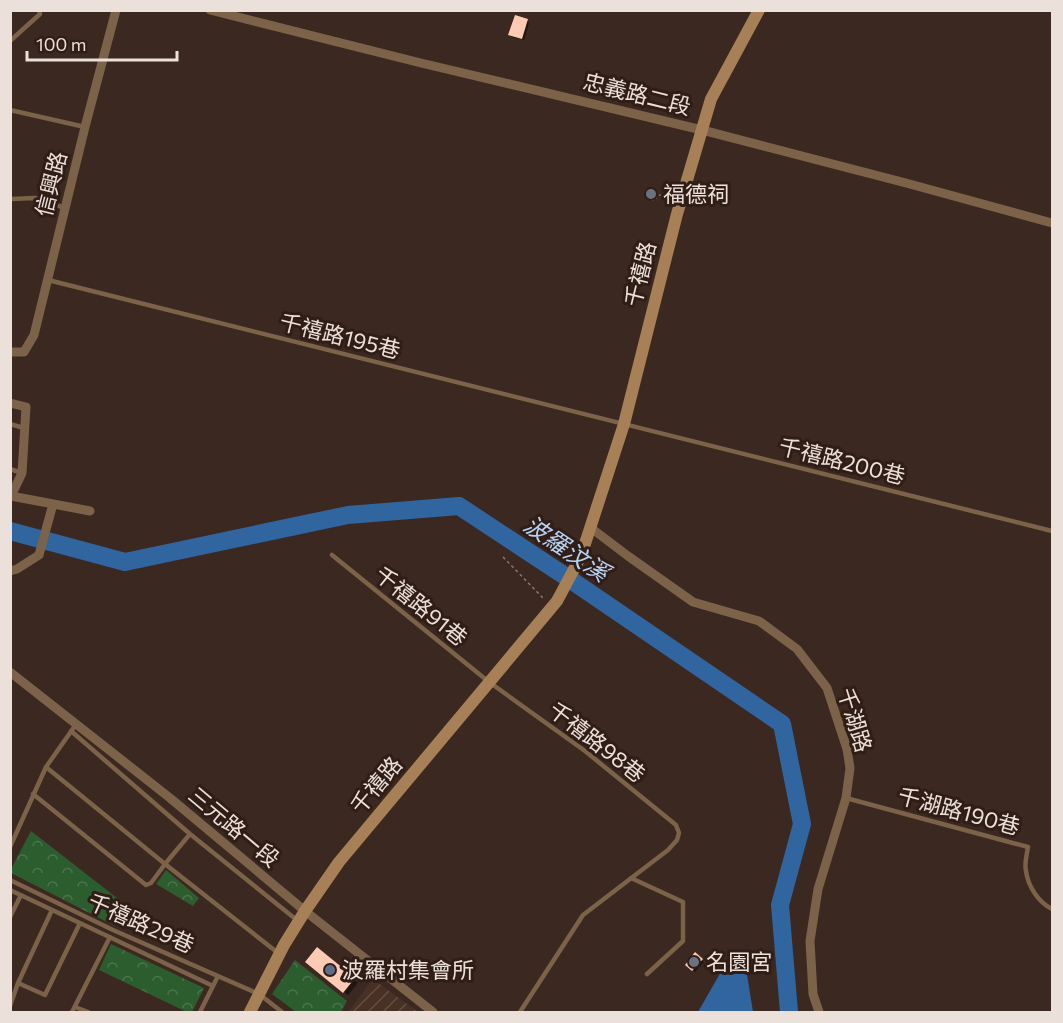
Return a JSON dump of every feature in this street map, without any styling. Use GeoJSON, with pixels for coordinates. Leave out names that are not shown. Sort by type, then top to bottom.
{"type":"FeatureCollection","features":[{"type":"Feature","properties":{"kind":"street","name":"信興路"},"geometry":{"type":"LineString","coordinates":[[10,352],[24,352],[34,335],[116,10]]}},
{"type":"Feature","properties":{"kind":"street","name":"忠義路二段"},"geometry":{"type":"LineString","coordinates":[[210,10],[702,130],[1053,223]]}},
{"type":"Feature","properties":{"kind":"street","name":"千禧路"},"geometry":{"type":"LineString","coordinates":[[250,1012],[279,954],[339,862],[555,604],[581,556],[624,424],[676,214],[711,99],[759,10]]}},
{"type":"Feature","properties":{"kind":"street"},"geometry":{"type":"LineString","coordinates":[[10,403],[26,407],[22,473],[11,496],[90,511]]}},
{"type":"Feature","properties":{"kind":"street"},"geometry":{"type":"LineString","coordinates":[[10,571],[39,555],[53,504]]}},
{"type":"Feature","properties":{"kind":"street","name":"千湖路"},"geometry":{"type":"LineString","coordinates":[[591,528],[693,602],[759,621],[797,649],[826,688],[847,749],[850,768],[846,798],[818,889],[810,941],[813,994],[819,1012]]}},
{"type":"Feature","properties":{"kind":"street","name":"三元路一段"},"geometry":{"type":"LineString","coordinates":[[10,672],[74,727],[170,798],[302,916],[433,1012]]}},
{"type":"Feature","properties":{"kind":"lane"},"geometry":{"type":"LineString","coordinates":[[10,41],[40,14],[39,10]]}},
{"type":"Feature","properties":{"kind":"lane"},"geometry":{"type":"LineString","coordinates":[[10,110],[85,127]]}},
{"type":"Feature","properties":{"kind":"lane"},"geometry":{"type":"LineString","coordinates":[[10,199],[35,198],[65,208]]}},
{"type":"Feature","properties":{"kind":"lane","name":"千禧路195巷"},"geometry":{"type":"LineString","coordinates":[[47,280],[624,424]]}},
{"type":"Feature","properties":{"kind":"lane"},"geometry":{"type":"LineString","coordinates":[[10,424],[24,428]]}},
{"type":"Feature","properties":{"kind":"lane","name":"千禧路200巷"},"geometry":{"type":"LineString","coordinates":[[624,424],[1053,531]]}},
{"type":"Feature","properties":{"kind":"lane"},"geometry":{"type":"LineString","coordinates":[[10,470],[22,473]]}},
{"type":"Feature","properties":{"kind":"lane","name":"千禧路91巷"},"geometry":{"type":"LineString","coordinates":[[332,555],[489,682]]}},
{"type":"Feature","properties":{"kind":"lane","name":"千禧路98巷"},"geometry":{"type":"LineString","coordinates":[[489,682],[585,751],[676,825],[680,833],[677,840],[668,850],[631,878]]}},
{"type":"Feature","properties":{"kind":"lane"},"geometry":{"type":"LineString","coordinates":[[10,847],[46,767],[74,727],[190,834],[302,916]]}},
{"type":"Feature","properties":{"kind":"lane"},"geometry":{"type":"LineString","coordinates":[[46,767],[279,954]]}},
{"type":"Feature","properties":{"kind":"lane"},"geometry":{"type":"LineString","coordinates":[[33,794],[146,885],[151,883],[190,834]]}},
{"type":"Feature","properties":{"kind":"lane","name":"千湖路190巷"},"geometry":{"type":"LineString","coordinates":[[846,798],[1028,847],[1025,869],[1033,892],[1047,907],[1053,909]]}},
{"type":"Feature","properties":{"kind":"lane"},"geometry":{"type":"LineString","coordinates":[[520,1012],[583,915],[631,878],[683,902],[683,941],[647,974]]}},
{"type":"Feature","properties":{"kind":"lane","name":"千禧路29巷"},"geometry":{"type":"LineString","coordinates":[[10,880],[113,930],[259,994],[282,1012]]}},
{"type":"Feature","properties":{"kind":"lane"},"geometry":{"type":"LineString","coordinates":[[10,890],[213,986]]}},
{"type":"Feature","properties":{"kind":"lane"},"geometry":{"type":"LineString","coordinates":[[10,917],[21,895]]}},
{"type":"Feature","properties":{"kind":"lane"},"geometry":{"type":"LineString","coordinates":[[10,1006],[18,983],[52,910]]}},
{"type":"Feature","properties":{"kind":"lane"},"geometry":{"type":"LineString","coordinates":[[18,983],[45,995],[80,923]]}},
{"type":"Feature","properties":{"kind":"lane"},"geometry":{"type":"LineString","coordinates":[[88,1012],[74,1010],[110,937]]}},
{"type":"Feature","properties":{"kind":"lane"},"geometry":{"type":"LineString","coordinates":[[200,1012],[218,976]]}},
{"type":"Feature","properties":{"kind":"path"},"geometry":{"type":"LineString","coordinates":[[503,557],[555,604]]}},
{"type":"Feature","properties":{"kind":"shaded area"},"geometry":{"type":"Polygon","coordinates":[[[373,979],[418,1012],[348,1012],[373,979]]]}},
{"type":"Feature","properties":{"kind":"green space"},"geometry":{"type":"Polygon","coordinates":[[[31,831],[126,905],[115,926],[11,873],[31,831]]]}},
{"type":"Feature","properties":{"kind":"green space"},"geometry":{"type":"Polygon","coordinates":[[[166,870],[199,898],[193,906],[156,884],[166,870]]]}},
{"type":"Feature","properties":{"kind":"green space"},"geometry":{"type":"Polygon","coordinates":[[[111,944],[204,988],[192,1012],[187,1012],[99,970],[111,944]]]}},
{"type":"Feature","properties":{"kind":"green space"},"geometry":{"type":"Polygon","coordinates":[[[295,960],[347,1001],[341,1012],[296,1012],[272,994],[295,960]]]}},
{"type":"Feature","properties":{"kind":"water"},"geometry":{"type":"Polygon","coordinates":[[[745,962],[753,1012],[698,1012],[726,963],[745,962]]]}},
{"type":"Feature","properties":{"kind":"building"},"geometry":{"type":"Polygon","coordinates":[[[515,15],[528,19],[522,39],[508,35],[515,15]]]}},
{"type":"Feature","properties":{"kind":"building","name":"福德祠"},"geometry":{"type":"Polygon","coordinates":[[[650,188],[657,198],[652,201],[645,191],[650,188]]]}},
{"type":"Feature","properties":{"kind":"building","name":"波羅村集會所"},"geometry":{"type":"Polygon","coordinates":[[[317,947],[355,978],[343,993],[305,962],[317,947]]]}},
{"type":"Feature","properties":{"kind":"building","name":"名園宮"},"geometry":{"type":"Polygon","coordinates":[[[695,952],[703,959],[692,971],[685,965],[695,952]]]}},
{"type":"Feature","properties":{"kind":"waterway","name":"波羅汶溪"},"geometry":{"type":"LineString","coordinates":[[10,531],[125,562],[348,515],[459,506],[782,724],[802,824],[780,905],[789,1012]]}},
{"type":"Feature","properties":{"kind":"place","name":"福德祠"},"geometry":{"type":"Point","coordinates":[651,194]}},
{"type":"Feature","properties":{"kind":"place","name":"名園宮"},"geometry":{"type":"Point","coordinates":[694,962]}},
{"type":"Feature","properties":{"kind":"place","name":"波羅村集會所"},"geometry":{"type":"Point","coordinates":[330,970]}}]}
